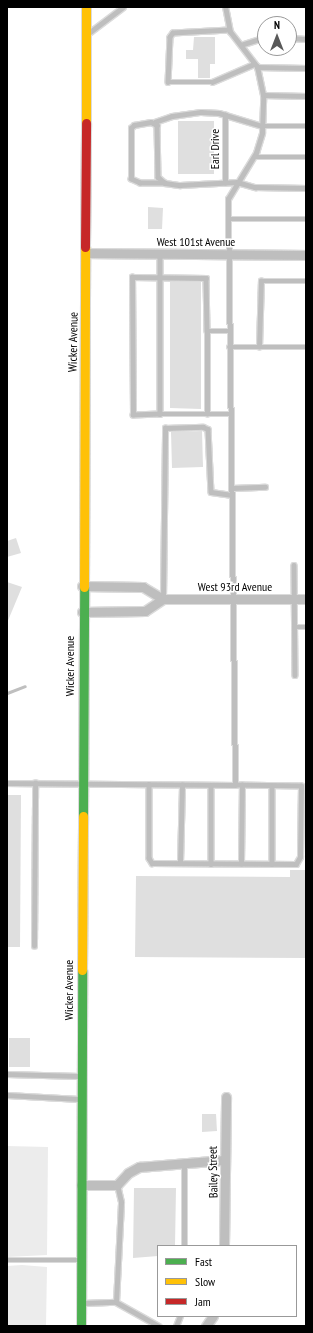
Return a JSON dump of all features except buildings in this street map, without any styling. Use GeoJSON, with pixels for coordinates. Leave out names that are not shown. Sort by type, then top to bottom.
{"type":"FeatureCollection","features":[{"type":"Feature","properties":{"kind":"highway","name":"Wicker Avenue"},"geometry":{"type":"LineString","coordinates":[[81,1326],[82,586],[86,254],[86,7]]}},
{"type":"Feature","properties":{"kind":"street","name":"West 101st Avenue"},"geometry":{"type":"LineString","coordinates":[[86,254],[306,255]]}},
{"type":"Feature","properties":{"kind":"street"},"geometry":{"type":"LineString","coordinates":[[82,586],[144,587],[163,599],[145,611],[82,612]]}},
{"type":"Feature","properties":{"kind":"street","name":"West 93rd Avenue"},"geometry":{"type":"LineString","coordinates":[[163,599],[306,599]]}},
{"type":"Feature","properties":{"kind":"street","name":"Bailey Street"},"geometry":{"type":"LineString","coordinates":[[224,1245],[226,1097]]}},
{"type":"Feature","properties":{"kind":"street"},"geometry":{"type":"LineString","coordinates":[[81,1184],[118,1185],[128,1173],[139,1167],[184,1162],[224,1160]]}},
{"type":"Feature","properties":{"kind":"street"},"geometry":{"type":"LineString","coordinates":[[206,1326],[212,1317]]}},
{"type":"Feature","properties":{"kind":"lane"},"geometry":{"type":"LineString","coordinates":[[86,35],[123,7]]}},
{"type":"Feature","properties":{"kind":"lane"},"geometry":{"type":"LineString","coordinates":[[225,7],[229,30],[241,44],[256,66],[263,95],[262,126],[255,157],[237,182],[228,199],[229,347],[234,599],[235,785]]}},
{"type":"Feature","properties":{"kind":"lane"},"geometry":{"type":"LineString","coordinates":[[229,30],[173,33],[170,37],[168,82],[212,82],[229,73],[256,66],[306,68]]}},
{"type":"Feature","properties":{"kind":"lane"},"geometry":{"type":"LineString","coordinates":[[241,44],[257,39]]}},
{"type":"Feature","properties":{"kind":"lane"},"geometry":{"type":"LineString","coordinates":[[263,95],[306,96]]}},
{"type":"Feature","properties":{"kind":"lane"},"geometry":{"type":"LineString","coordinates":[[306,126],[262,126],[225,114],[201,112],[172,116],[155,122],[134,125],[131,128],[131,179],[140,183],[165,183],[180,185],[237,182],[255,187],[306,188]]}},
{"type":"Feature","properties":{"kind":"lane","name":"Earl Drive"},"geometry":{"type":"LineString","coordinates":[[225,114],[225,183]]}},
{"type":"Feature","properties":{"kind":"lane"},"geometry":{"type":"LineString","coordinates":[[155,122],[157,126],[158,177],[165,183]]}},
{"type":"Feature","properties":{"kind":"lane"},"geometry":{"type":"LineString","coordinates":[[255,157],[306,157]]}},
{"type":"Feature","properties":{"kind":"lane"},"geometry":{"type":"LineString","coordinates":[[228,219],[306,219]]}},
{"type":"Feature","properties":{"kind":"lane"},"geometry":{"type":"LineString","coordinates":[[160,254],[160,414]]}},
{"type":"Feature","properties":{"kind":"lane"},"geometry":{"type":"LineString","coordinates":[[207,414],[206,278],[132,278],[133,414],[160,414],[207,414],[231,414]]}},
{"type":"Feature","properties":{"kind":"lane"},"geometry":{"type":"LineString","coordinates":[[259,347],[261,281],[306,281]]}},
{"type":"Feature","properties":{"kind":"lane"},"geometry":{"type":"LineString","coordinates":[[207,330],[229,331]]}},
{"type":"Feature","properties":{"kind":"lane"},"geometry":{"type":"LineString","coordinates":[[229,347],[306,347]]}},
{"type":"Feature","properties":{"kind":"lane"},"geometry":{"type":"LineString","coordinates":[[163,599],[165,428],[203,427],[208,429],[211,492],[232,495]]}},
{"type":"Feature","properties":{"kind":"lane"},"geometry":{"type":"LineString","coordinates":[[232,488],[265,487]]}},
{"type":"Feature","properties":{"kind":"lane"},"geometry":{"type":"LineString","coordinates":[[294,565],[295,675]]}},
{"type":"Feature","properties":{"kind":"lane"},"geometry":{"type":"LineString","coordinates":[[295,627],[306,627]]}},
{"type":"Feature","properties":{"kind":"lane"},"geometry":{"type":"LineString","coordinates":[[7,783],[82,783],[304,786],[300,857],[296,864],[152,863],[149,858],[149,784]]}},
{"type":"Feature","properties":{"kind":"lane"},"geometry":{"type":"LineString","coordinates":[[34,946],[35,783]]}},
{"type":"Feature","properties":{"kind":"lane"},"geometry":{"type":"LineString","coordinates":[[180,863],[182,785]]}},
{"type":"Feature","properties":{"kind":"lane"},"geometry":{"type":"LineString","coordinates":[[211,785],[211,864]]}},
{"type":"Feature","properties":{"kind":"lane"},"geometry":{"type":"LineString","coordinates":[[241,864],[242,785]]}},
{"type":"Feature","properties":{"kind":"lane"},"geometry":{"type":"LineString","coordinates":[[272,786],[272,864]]}},
{"type":"Feature","properties":{"kind":"lane"},"geometry":{"type":"LineString","coordinates":[[7,1074],[81,1076]]}},
{"type":"Feature","properties":{"kind":"lane"},"geometry":{"type":"LineString","coordinates":[[7,1095],[81,1099]]}},
{"type":"Feature","properties":{"kind":"lane"},"geometry":{"type":"LineString","coordinates":[[184,1162],[184,1245]]}},
{"type":"Feature","properties":{"kind":"lane"},"geometry":{"type":"LineString","coordinates":[[116,1302],[121,1202],[118,1185]]}},
{"type":"Feature","properties":{"kind":"lane"},"geometry":{"type":"LineString","coordinates":[[7,1260],[81,1260]]}},
{"type":"Feature","properties":{"kind":"lane"},"geometry":{"type":"LineString","coordinates":[[81,1303],[116,1302],[159,1326]]}},
{"type":"Feature","properties":{"kind":"shaded area"},"geometry":{"type":"Polygon","coordinates":[[[7,1146],[48,1147],[47,1255],[7,1257],[7,1146]]]}},
{"type":"Feature","properties":{"kind":"shaded area"},"geometry":{"type":"Polygon","coordinates":[[[22,1265],[47,1267],[46,1326],[7,1326],[7,1266],[22,1265]]]}},
{"type":"Feature","properties":{"kind":"waterway"},"geometry":{"type":"LineString","coordinates":[[7,693],[25,686]]}},
{"type":"Feature","properties":{"kind":"traffic: fast"},"geometry":{"type":"LineString","coordinates":[[83,816],[84,587]]}},
{"type":"Feature","properties":{"kind":"traffic: fast"},"geometry":{"type":"LineString","coordinates":[[81,1326],[82,970]]}},
{"type":"Feature","properties":{"kind":"traffic: slow"},"geometry":{"type":"LineString","coordinates":[[86,7],[86,123]]}},
{"type":"Feature","properties":{"kind":"traffic: slow"},"geometry":{"type":"LineString","coordinates":[[84,587],[85,247]]}},
{"type":"Feature","properties":{"kind":"traffic: slow"},"geometry":{"type":"LineString","coordinates":[[82,970],[83,816]]}},
{"type":"Feature","properties":{"kind":"traffic: jam"},"geometry":{"type":"LineString","coordinates":[[85,247],[86,123]]}}]}
